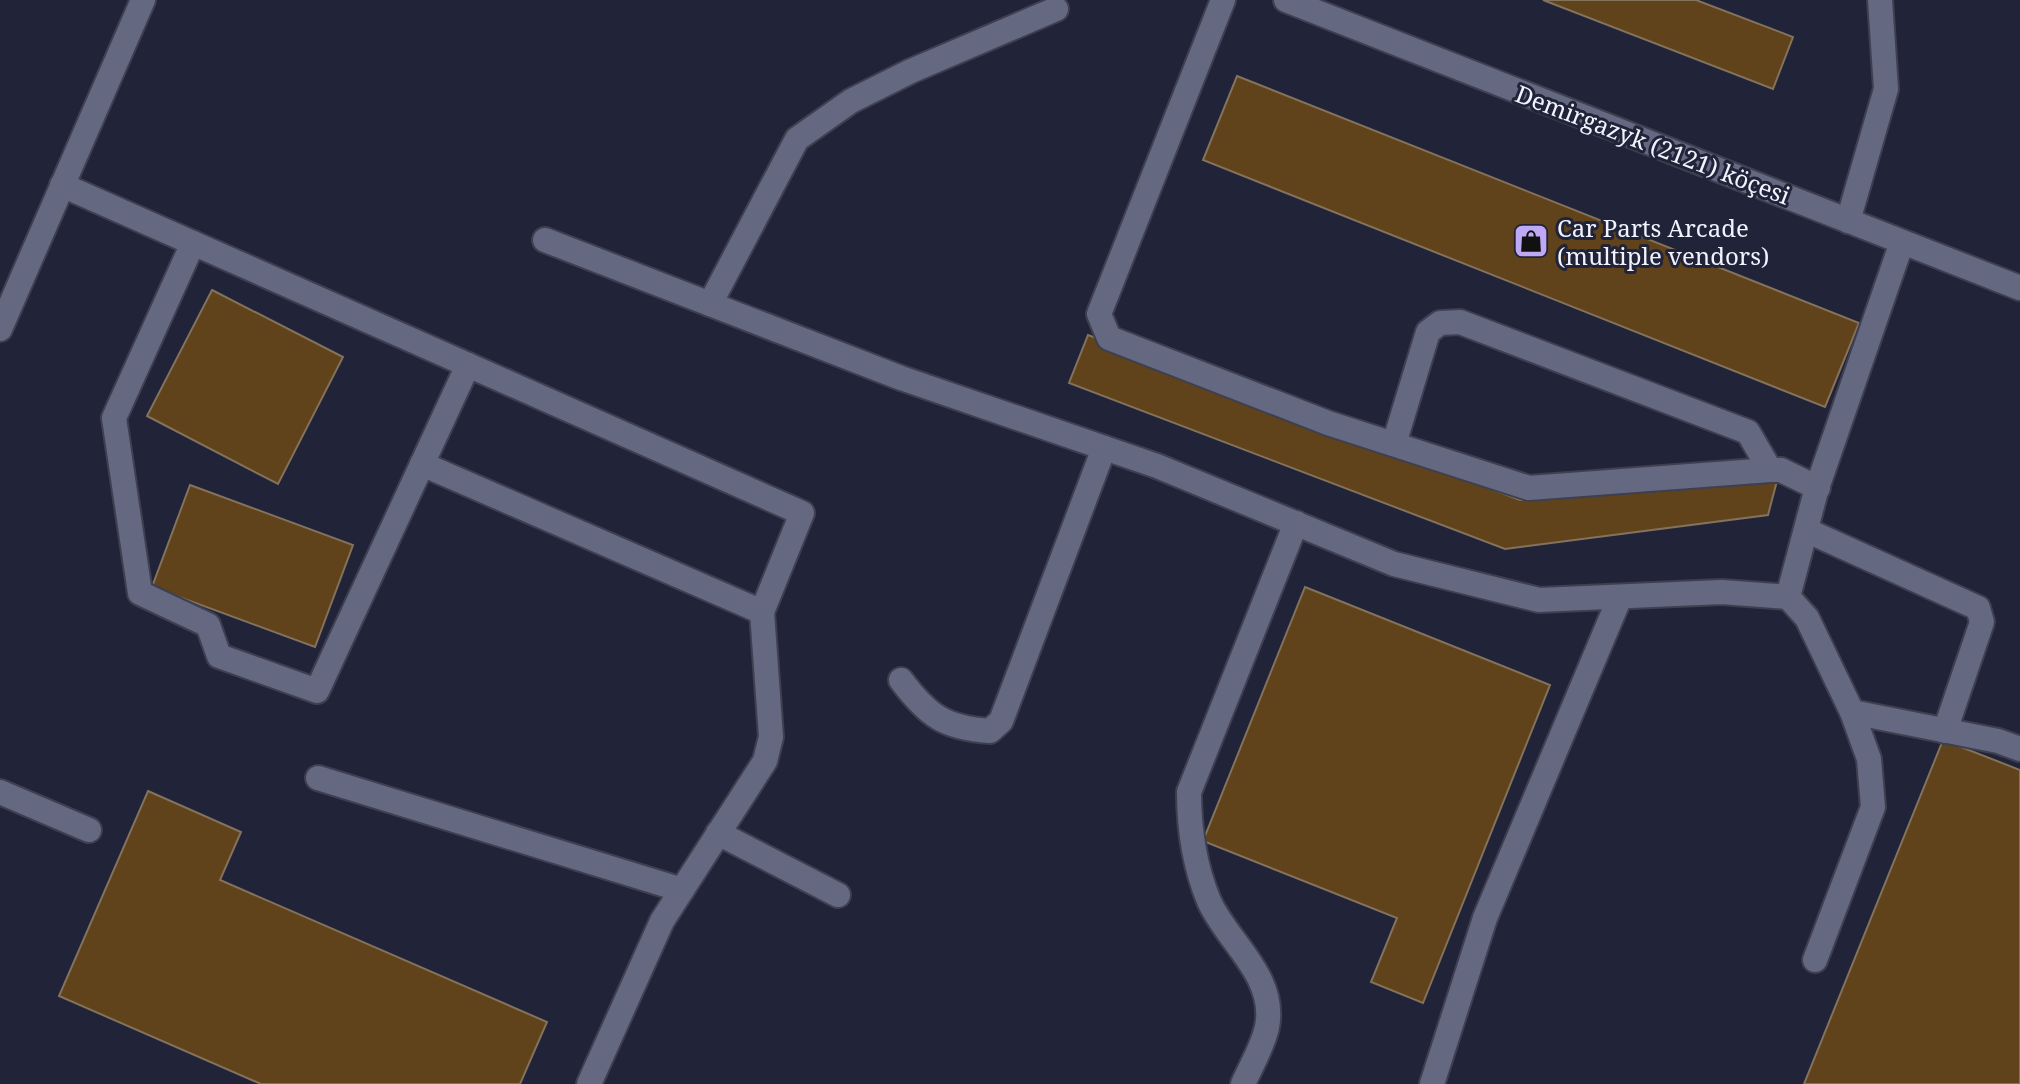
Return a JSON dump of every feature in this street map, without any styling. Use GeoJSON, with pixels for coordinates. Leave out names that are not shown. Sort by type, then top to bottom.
{"type":"FeatureCollection","features":[{"type":"Feature","properties":{"kind":"street"},"geometry":{"type":"LineString","coordinates":[[0,329],[143,0]]}},
{"type":"Feature","properties":{"kind":"street"},"geometry":{"type":"LineString","coordinates":[[1223,0],[1099,314],[1103,330],[1109,338],[1394,444],[1529,488],[1770,470],[1781,470],[1818,488]]}},
{"type":"Feature","properties":{"kind":"street","name":"Demirgazyk (2121) köçesi"},"geometry":{"type":"LineString","coordinates":[[1286,0],[2020,288]]}},
{"type":"Feature","properties":{"kind":"street"},"geometry":{"type":"LineString","coordinates":[[1848,221],[1886,89],[1880,0]]}},
{"type":"Feature","properties":{"kind":"street"},"geometry":{"type":"LineString","coordinates":[[710,304],[797,139],[851,101],[911,71],[1056,9]]}},
{"type":"Feature","properties":{"kind":"street"},"geometry":{"type":"LineString","coordinates":[[62,185],[802,513],[762,612],[771,737],[765,761],[662,921],[589,1084]]}},
{"type":"Feature","properties":{"kind":"street"},"geometry":{"type":"LineString","coordinates":[[545,240],[901,378],[1104,448],[1394,564],[1539,600],[1722,592],[1788,597],[1807,618],[1852,712],[1869,759],[1873,807],[1815,960]]}},
{"type":"Feature","properties":{"kind":"street"},"geometry":{"type":"LineString","coordinates":[[1788,597],[1818,488],[1902,242]]}},
{"type":"Feature","properties":{"kind":"street"},"geometry":{"type":"LineString","coordinates":[[193,243],[114,418],[140,593],[208,625],[219,656],[317,691],[468,365]]}},
{"type":"Feature","properties":{"kind":"street"},"geometry":{"type":"LineString","coordinates":[[1394,444],[1428,332],[1440,323],[1460,322],[1748,432],[1770,470]]}},
{"type":"Feature","properties":{"kind":"street"},"geometry":{"type":"LineString","coordinates":[[901,680],[924,707],[957,729],[990,731],[1001,721],[1104,448]]}},
{"type":"Feature","properties":{"kind":"street"},"geometry":{"type":"LineString","coordinates":[[422,464],[762,612]]}},
{"type":"Feature","properties":{"kind":"street"},"geometry":{"type":"LineString","coordinates":[[1243,1084],[1267,1025],[1263,992],[1248,958],[1210,904],[1200,877],[1189,833],[1189,792],[1296,523]]}},
{"type":"Feature","properties":{"kind":"street"},"geometry":{"type":"LineString","coordinates":[[1808,531],[1978,608],[1982,622],[1945,731]]}},
{"type":"Feature","properties":{"kind":"street"},"geometry":{"type":"LineString","coordinates":[[1432,1084],[1485,918],[1620,597]]}},
{"type":"Feature","properties":{"kind":"street"},"geometry":{"type":"LineString","coordinates":[[1852,712],[2020,749]]}},
{"type":"Feature","properties":{"kind":"street"},"geometry":{"type":"LineString","coordinates":[[318,778],[682,890]]}},
{"type":"Feature","properties":{"kind":"street"},"geometry":{"type":"LineString","coordinates":[[0,792],[89,830]]}},
{"type":"Feature","properties":{"kind":"street"},"geometry":{"type":"LineString","coordinates":[[718,833],[838,895]]}},
{"type":"Feature","properties":{"kind":"building"},"geometry":{"type":"Polygon","coordinates":[[[1543,0],[1696,0],[1793,37],[1773,89],[1543,0]]]}},
{"type":"Feature","properties":{"kind":"building","name":"Car Parts Arcade (multiple vendors)"},"geometry":{"type":"Polygon","coordinates":[[[1237,76],[1859,323],[1825,407],[1203,160],[1237,76]]]}},
{"type":"Feature","properties":{"kind":"building"},"geometry":{"type":"Polygon","coordinates":[[[212,290],[343,357],[278,484],[147,416],[212,290]]]}},
{"type":"Feature","properties":{"kind":"building"},"geometry":{"type":"Polygon","coordinates":[[[1088,335],[1520,500],[1778,477],[1768,515],[1505,549],[1069,383],[1088,335]]]}},
{"type":"Feature","properties":{"kind":"building"},"geometry":{"type":"Polygon","coordinates":[[[190,485],[353,545],[315,647],[152,587],[190,485]]]}},
{"type":"Feature","properties":{"kind":"building"},"geometry":{"type":"Polygon","coordinates":[[[1305,587],[1550,685],[1423,1003],[1371,982],[1397,918],[1203,841],[1305,587]]]}},
{"type":"Feature","properties":{"kind":"building"},"geometry":{"type":"Polygon","coordinates":[[[1943,740],[2020,770],[2020,1084],[1804,1084],[1943,740]]]}},
{"type":"Feature","properties":{"kind":"building"},"geometry":{"type":"Polygon","coordinates":[[[148,791],[241,832],[220,880],[547,1022],[520,1084],[261,1084],[59,996],[148,791]]]}},
{"type":"Feature","properties":{"kind":"place","name":"Car Parts Arcade (multiple vendors)"},"geometry":{"type":"Point","coordinates":[1531,241]}}]}
